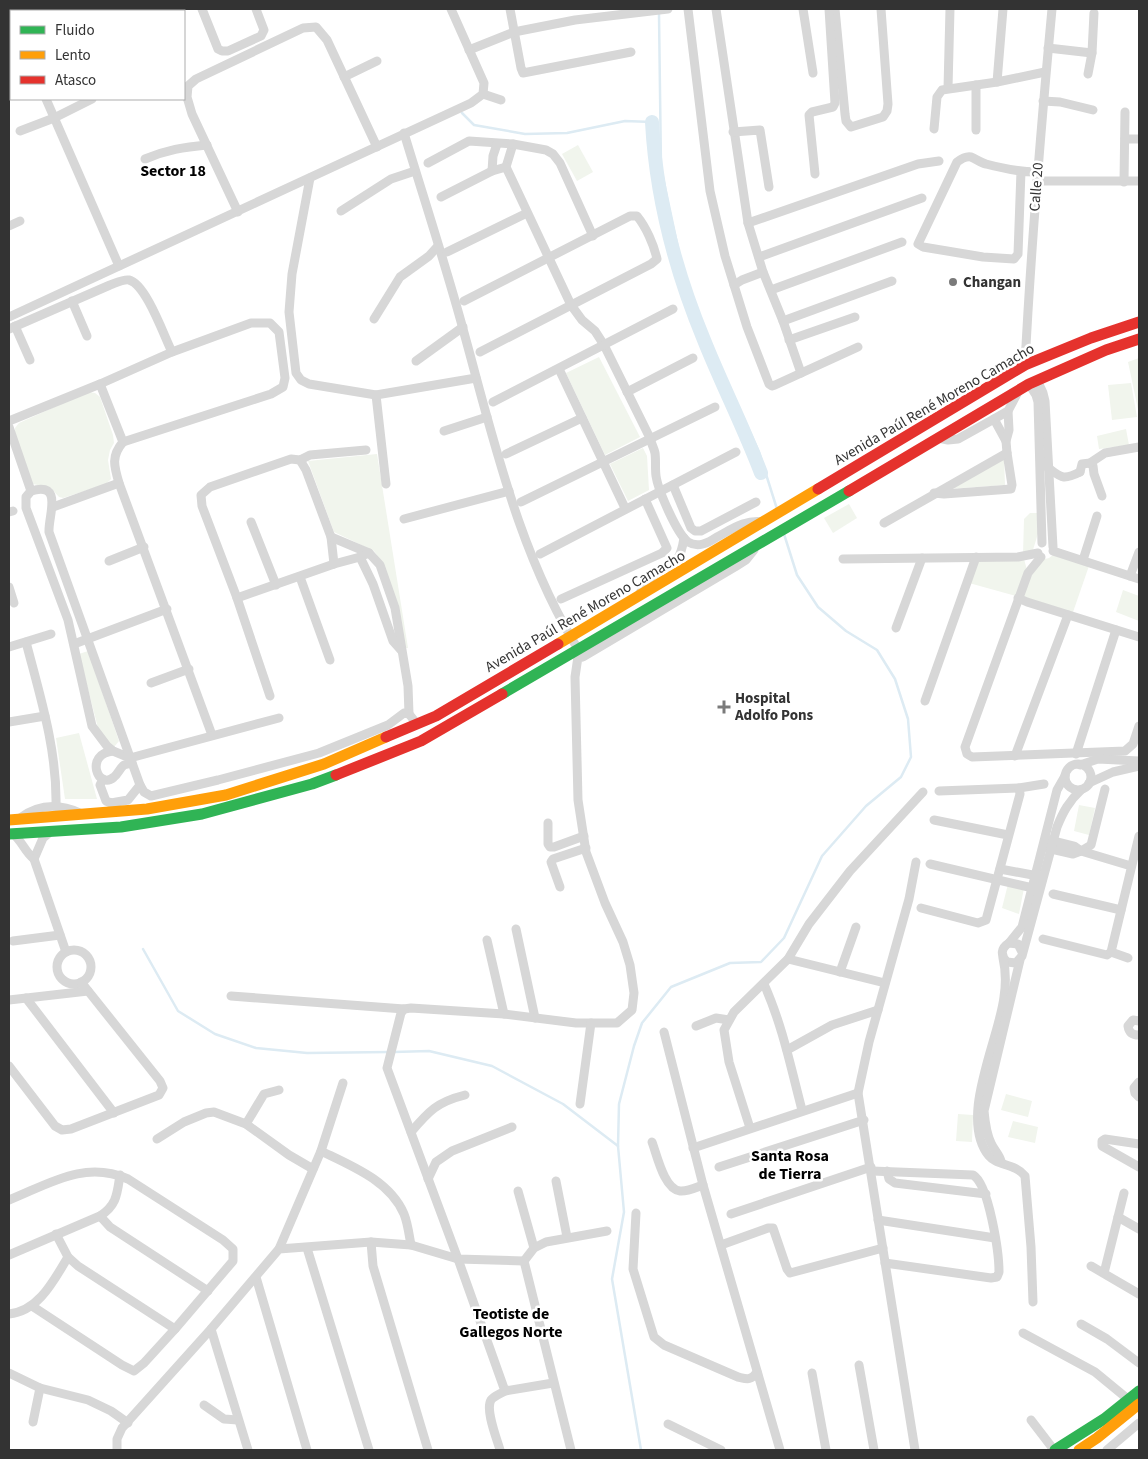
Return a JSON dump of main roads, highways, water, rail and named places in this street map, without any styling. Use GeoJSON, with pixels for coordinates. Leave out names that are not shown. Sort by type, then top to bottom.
{"type":"FeatureCollection","features":[{"type":"Feature","properties":{"kind":"main road","name":"Avenida Paúl René Moreno Camacho"},"geometry":{"type":"LineString","coordinates":[[13,819],[82,814],[127,805],[147,809],[226,795],[436,716],[638,598],[1025,365],[1091,338],[1139,322]]}},
{"type":"Feature","properties":{"kind":"main road","name":"Avenida Paúl René Moreno Camacho"},"geometry":{"type":"LineString","coordinates":[[11,834],[121,827],[202,814],[312,784],[422,740],[579,650],[1029,385],[1106,350],[1139,340]]}},
{"type":"Feature","properties":{"kind":"main road"},"geometry":{"type":"LineString","coordinates":[[1084,1449],[1120,1420],[1134,1402],[1139,1391]]}},
{"type":"Feature","properties":{"kind":"main road"},"geometry":{"type":"LineString","coordinates":[[1054,1450],[1134,1402]]}},
{"type":"Feature","properties":{"kind":"waterway"},"geometry":{"type":"LineString","coordinates":[[659,14],[661,168],[682,267],[708,339],[759,452],[777,509]]}},
{"type":"Feature","properties":{"kind":"waterway"},"geometry":{"type":"LineString","coordinates":[[462,113],[474,125],[525,134],[567,133],[625,121],[652,122]]}},
{"type":"Feature","properties":{"kind":"waterway"},"geometry":{"type":"LineString","coordinates":[[652,122],[654,150],[663,205],[684,287],[711,357],[761,473]]}},
{"type":"Feature","properties":{"kind":"waterway"},"geometry":{"type":"LineString","coordinates":[[641,1450],[612,1279],[624,1212],[618,1146],[619,1104],[642,1023],[671,987],[730,963],[761,962],[784,938],[822,856],[866,806],[901,777],[911,757],[908,719],[895,679],[877,650],[846,631],[818,607],[797,575],[784,534]]}},
{"type":"Feature","properties":{"kind":"waterway"},"geometry":{"type":"LineString","coordinates":[[143,949],[178,1011],[215,1034],[256,1048],[307,1053],[389,1052]]}},
{"type":"Feature","properties":{"kind":"waterway"},"geometry":{"type":"LineString","coordinates":[[394,1052],[429,1051],[492,1066],[563,1104],[618,1146]]}},
{"type":"Feature","properties":{"kind":"place","name":"Changan"},"geometry":{"type":"Point","coordinates":[953,282]}},
{"type":"Feature","properties":{"kind":"place","name":"Hospital Adolfo Pons"},"geometry":{"type":"Point","coordinates":[724,707]}},
{"type":"Feature","properties":{"kind":"district","name":"Sector 18"},"geometry":{"type":"Point","coordinates":[173,170]}},
{"type":"Feature","properties":{"kind":"district","name":"Santa Rosa de Tierra"},"geometry":{"type":"Point","coordinates":[790,1164]}},
{"type":"Feature","properties":{"kind":"district","name":"Teotiste de Gallegos Norte"},"geometry":{"type":"Point","coordinates":[511,1322]}}]}
